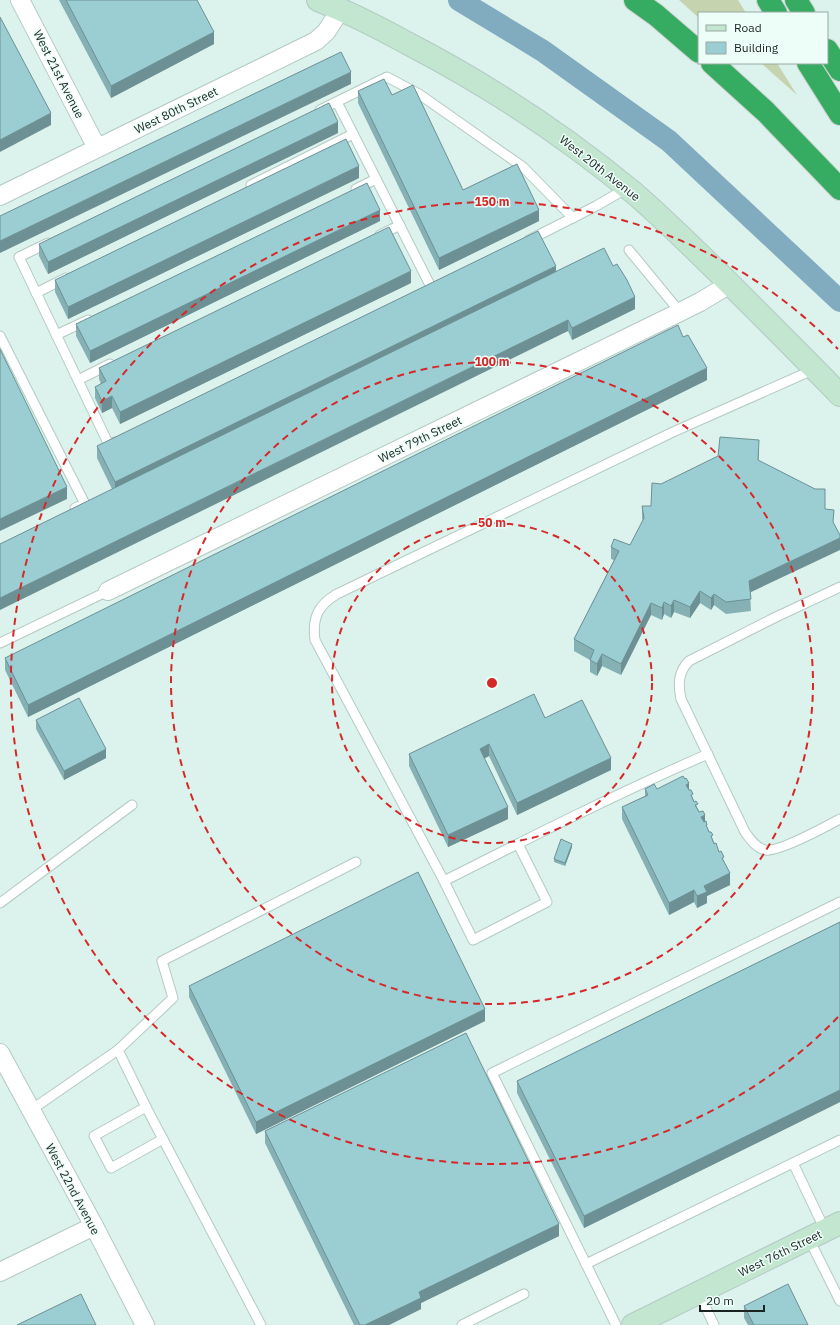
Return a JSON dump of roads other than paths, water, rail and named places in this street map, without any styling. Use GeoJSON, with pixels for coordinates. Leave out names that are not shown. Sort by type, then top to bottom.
{"type":"FeatureCollection","features":[{"type":"Feature","properties":{"kind":"highway"},"geometry":{"type":"LineString","coordinates":[[635,0],[656,15],[698,51]]}},
{"type":"Feature","properties":{"kind":"highway"},"geometry":{"type":"LineString","coordinates":[[768,0],[775,12]]}},
{"type":"Feature","properties":{"kind":"highway"},"geometry":{"type":"LineString","coordinates":[[796,0],[803,12]]}},
{"type":"Feature","properties":{"kind":"highway"},"geometry":{"type":"LineString","coordinates":[[828,52],[840,70]]}},
{"type":"Feature","properties":{"kind":"highway"},"geometry":{"type":"LineString","coordinates":[[713,64],[766,112],[840,189]]}},
{"type":"Feature","properties":{"kind":"highway"},"geometry":{"type":"LineString","coordinates":[[809,64],[840,114]]}},
{"type":"Feature","properties":{"kind":"street","name":"West 21st Avenue"},"geometry":{"type":"LineString","coordinates":[[20,0],[97,148]]}},
{"type":"Feature","properties":{"kind":"street","name":"West 20th Avenue"},"geometry":{"type":"LineString","coordinates":[[318,0],[341,9],[427,53],[504,98],[573,146],[627,188],[670,226],[840,395]]}},
{"type":"Feature","properties":{"kind":"street","name":"West 80th Street"},"geometry":{"type":"LineString","coordinates":[[0,196],[316,41],[326,32],[341,9]]}},
{"type":"Feature","properties":{"kind":"street","name":"West 79th Street"},"geometry":{"type":"LineString","coordinates":[[108,591],[680,312],[730,284]]}},
{"type":"Feature","properties":{"kind":"street","name":"West 22nd Avenue"},"geometry":{"type":"LineString","coordinates":[[0,1053],[94,1226],[145,1325]]}},
{"type":"Feature","properties":{"kind":"street"},"geometry":{"type":"LineString","coordinates":[[0,1272],[94,1226]]}},
{"type":"Feature","properties":{"kind":"street","name":"West 76th Street"},"geometry":{"type":"LineString","coordinates":[[633,1325],[825,1231]]}},
{"type":"Feature","properties":{"kind":"lane"},"geometry":{"type":"LineString","coordinates":[[309,115],[387,77],[419,94],[523,167],[573,218]]}},
{"type":"Feature","properties":{"kind":"lane"},"geometry":{"type":"LineString","coordinates":[[337,102],[431,287]]}},
{"type":"Feature","properties":{"kind":"lane"},"geometry":{"type":"LineString","coordinates":[[241,190],[353,134]]}},
{"type":"Feature","properties":{"kind":"lane"},"geometry":{"type":"LineString","coordinates":[[348,192],[376,179]]}},
{"type":"Feature","properties":{"kind":"lane"},"geometry":{"type":"LineString","coordinates":[[520,245],[627,188]]}},
{"type":"Feature","properties":{"kind":"lane"},"geometry":{"type":"LineString","coordinates":[[371,239],[400,226]]}},
{"type":"Feature","properties":{"kind":"lane"},"geometry":{"type":"LineString","coordinates":[[54,240],[19,257],[109,445],[123,438]]}},
{"type":"Feature","properties":{"kind":"lane"},"geometry":{"type":"LineString","coordinates":[[629,250],[680,312]]}},
{"type":"Feature","properties":{"kind":"lane"},"geometry":{"type":"LineString","coordinates":[[36,293],[71,275]]}},
{"type":"Feature","properties":{"kind":"lane"},"geometry":{"type":"LineString","coordinates":[[56,335],[99,314]]}},
{"type":"Feature","properties":{"kind":"lane"},"geometry":{"type":"LineString","coordinates":[[0,336],[84,504],[63,514]]}},
{"type":"Feature","properties":{"kind":"lane"},"geometry":{"type":"LineString","coordinates":[[78,380],[121,359]]}},
{"type":"Feature","properties":{"kind":"lane"},"geometry":{"type":"LineString","coordinates":[[518,844],[547,902],[473,940],[444,881],[315,640],[313,629],[315,618],[320,608],[328,600],[338,594],[673,432],[815,369]]}},
{"type":"Feature","properties":{"kind":"lane"},"geometry":{"type":"LineString","coordinates":[[840,587],[689,661],[685,665],[679,679],[681,700],[745,832],[760,848],[766,850],[777,849],[840,819]]}},
{"type":"Feature","properties":{"kind":"lane"},"geometry":{"type":"LineString","coordinates":[[0,643],[108,591]]}},
{"type":"Feature","properties":{"kind":"lane"},"geometry":{"type":"LineString","coordinates":[[444,881],[518,844],[708,754]]}},
{"type":"Feature","properties":{"kind":"lane"},"geometry":{"type":"LineString","coordinates":[[0,903],[132,806]]}},
{"type":"Feature","properties":{"kind":"lane"},"geometry":{"type":"LineString","coordinates":[[31,1110],[118,1050],[173,998],[162,961],[356,862]]}},
{"type":"Feature","properties":{"kind":"lane"},"geometry":{"type":"LineString","coordinates":[[616,1325],[492,1073],[840,902]]}},
{"type":"Feature","properties":{"kind":"lane"},"geometry":{"type":"LineString","coordinates":[[118,1050],[146,1107],[261,1325]]}},
{"type":"Feature","properties":{"kind":"lane"},"geometry":{"type":"LineString","coordinates":[[146,1107],[94,1136],[111,1168],[163,1139]]}},
{"type":"Feature","properties":{"kind":"lane"},"geometry":{"type":"LineString","coordinates":[[586,1264],[840,1140]]}},
{"type":"Feature","properties":{"kind":"lane"},"geometry":{"type":"LineString","coordinates":[[793,1163],[825,1231],[840,1300]]}},
{"type":"Feature","properties":{"kind":"lane"},"geometry":{"type":"LineString","coordinates":[[699,1293],[714,1325]]}},
{"type":"Feature","properties":{"kind":"lane"},"geometry":{"type":"LineString","coordinates":[[462,1325],[524,1294]]}},
{"type":"Feature","properties":{"kind":"waterway"},"geometry":{"type":"LineString","coordinates":[[459,0],[543,51],[669,141],[840,301]]}}]}
